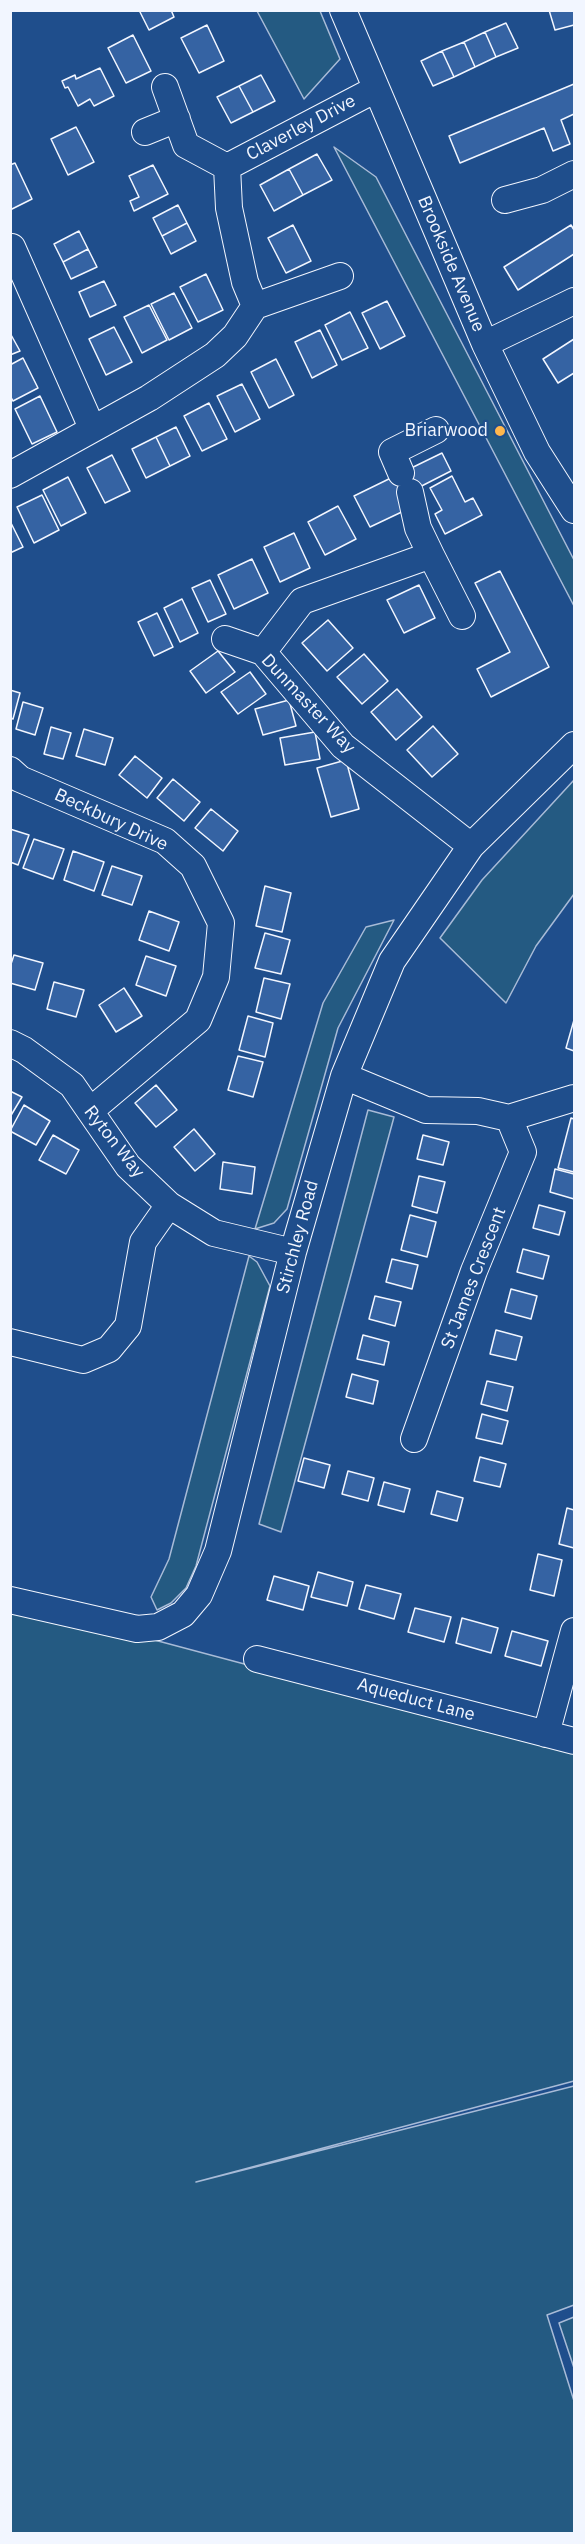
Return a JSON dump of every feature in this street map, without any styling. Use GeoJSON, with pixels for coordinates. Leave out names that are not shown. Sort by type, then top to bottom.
{"type":"FeatureCollection","features":[{"type":"Feature","properties":{"kind":"street","name":"Brookside Avenue"},"geometry":{"type":"LineString","coordinates":[[343,10],[484,344],[537,452],[574,510]]}},
{"type":"Feature","properties":{"kind":"street","name":"Claverley Drive"},"geometry":{"type":"LineString","coordinates":[[165,87],[186,145],[227,167]]}},
{"type":"Feature","properties":{"kind":"street","name":"Claverley Drive"},"geometry":{"type":"LineString","coordinates":[[227,167],[376,88]]}},
{"type":"Feature","properties":{"kind":"street"},"geometry":{"type":"LineString","coordinates":[[145,132],[177,119]]}},
{"type":"Feature","properties":{"kind":"street","name":"Claverley Drive"},"geometry":{"type":"LineString","coordinates":[[227,167],[229,208],[245,282],[255,306]]}},
{"type":"Feature","properties":{"kind":"street"},"geometry":{"type":"LineString","coordinates":[[505,200],[542,190],[574,174]]}},
{"type":"Feature","properties":{"kind":"street"},"geometry":{"type":"LineString","coordinates":[[12,247],[19,282],[92,428]]}},
{"type":"Feature","properties":{"kind":"street"},"geometry":{"type":"LineString","coordinates":[[10,475],[149,398],[215,355],[235,336],[255,306],[340,276]]}},
{"type":"Feature","properties":{"kind":"street"},"geometry":{"type":"LineString","coordinates":[[484,344],[574,302]]}},
{"type":"Feature","properties":{"kind":"street"},"geometry":{"type":"LineString","coordinates":[[436,430],[392,452],[406,482],[418,528],[462,616]]}},
{"type":"Feature","properties":{"kind":"street"},"geometry":{"type":"LineString","coordinates":[[262,652],[302,602],[431,555]]}},
{"type":"Feature","properties":{"kind":"street","name":"Dunmaster Way"},"geometry":{"type":"LineString","coordinates":[[225,639],[262,652],[343,746],[471,846]]}},
{"type":"Feature","properties":{"kind":"street","name":"Stirchley Road"},"geometry":{"type":"LineString","coordinates":[[10,1600],[137,1629],[158,1627],[183,1614],[199,1595],[218,1551],[293,1252],[344,1076],[392,961],[471,846],[574,745]]}},
{"type":"Feature","properties":{"kind":"street","name":"Beckbury Drive"},"geometry":{"type":"LineString","coordinates":[[10,770],[20,779],[165,841],[193,866],[221,923],[216,977],[198,1020],[90,1111]]}},
{"type":"Feature","properties":{"kind":"street","name":"Ryton Way"},"geometry":{"type":"LineString","coordinates":[[10,1043],[24,1050],[72,1085],[128,1166],[169,1205],[214,1233],[293,1252]]}},
{"type":"Feature","properties":{"kind":"street"},"geometry":{"type":"LineString","coordinates":[[344,1076],[426,1110],[478,1111],[509,1118],[574,1098]]}},
{"type":"Feature","properties":{"kind":"street","name":"St James Crescent"},"geometry":{"type":"LineString","coordinates":[[414,1439],[474,1271],[523,1152],[509,1118]]}},
{"type":"Feature","properties":{"kind":"street"},"geometry":{"type":"LineString","coordinates":[[10,1342],[83,1360],[109,1349],[128,1326],[143,1242],[169,1205]]}},
{"type":"Feature","properties":{"kind":"street"},"geometry":{"type":"LineString","coordinates":[[546,1734],[574,1631]]}},
{"type":"Feature","properties":{"kind":"street","name":"Aqueduct Lane"},"geometry":{"type":"LineString","coordinates":[[257,1659],[574,1741]]}},
{"type":"Feature","properties":{"kind":"shaded area"},"geometry":{"type":"Polygon","coordinates":[[[257,11],[320,11],[340,59],[304,99],[257,11]]]}},
{"type":"Feature","properties":{"kind":"shaded area"},"geometry":{"type":"Polygon","coordinates":[[[334,147],[376,177],[574,560],[574,606],[334,147]]]}},
{"type":"Feature","properties":{"kind":"shaded area"},"geometry":{"type":"Polygon","coordinates":[[[574,780],[574,894],[536,946],[506,1003],[440,938],[482,880],[574,780]]]}},
{"type":"Feature","properties":{"kind":"shaded area"},"geometry":{"type":"Polygon","coordinates":[[[394,920],[338,1028],[287,1209],[274,1223],[255,1229],[323,1003],[366,927],[394,920]]]}},
{"type":"Feature","properties":{"kind":"shaded area"},"geometry":{"type":"Polygon","coordinates":[[[368,1110],[394,1117],[281,1532],[259,1524],[368,1110]]]}},
{"type":"Feature","properties":{"kind":"shaded area"},"geometry":{"type":"Polygon","coordinates":[[[249,1256],[257,1262],[270,1286],[196,1566],[186,1588],[171,1603],[157,1610],[151,1597],[169,1559],[249,1256]]]}},
{"type":"Feature","properties":{"kind":"shaded area"},"geometry":{"type":"Polygon","coordinates":[[[11,1606],[42,1610],[574,1752],[574,2081],[196,2182],[574,2086],[574,2305],[547,2315],[574,2401],[574,2533],[11,2534],[11,1606]]]}},
{"type":"Feature","properties":{"kind":"shaded area"},"geometry":{"type":"Polygon","coordinates":[[[574,2317],[574,2368],[559,2323],[574,2317]]]}},
{"type":"Feature","properties":{"kind":"building"},"geometry":{"type":"Polygon","coordinates":[[[139,10],[171,10],[174,17],[149,30],[139,10]]]}},
{"type":"Feature","properties":{"kind":"building"},"geometry":{"type":"Polygon","coordinates":[[[549,10],[574,10],[574,25],[555,30],[549,10]]]}},
{"type":"Feature","properties":{"kind":"building"},"geometry":{"type":"Polygon","coordinates":[[[506,23],[518,48],[496,57],[485,32],[506,23]]]}},
{"type":"Feature","properties":{"kind":"building"},"geometry":{"type":"Polygon","coordinates":[[[207,25],[224,61],[199,73],[181,38],[207,25]]]}},
{"type":"Feature","properties":{"kind":"building"},"geometry":{"type":"Polygon","coordinates":[[[485,32],[496,57],[475,67],[464,42],[485,32]]]}},
{"type":"Feature","properties":{"kind":"building"},"geometry":{"type":"Polygon","coordinates":[[[133,35],[151,71],[126,83],[108,48],[133,35]]]}},
{"type":"Feature","properties":{"kind":"building"},"geometry":{"type":"Polygon","coordinates":[[[464,42],[475,67],[454,77],[442,51],[464,42]]]}},
{"type":"Feature","properties":{"kind":"building"},"geometry":{"type":"Polygon","coordinates":[[[442,51],[454,77],[433,86],[421,61],[442,51]]]}},
{"type":"Feature","properties":{"kind":"building"},"geometry":{"type":"Polygon","coordinates":[[[100,68],[114,96],[94,106],[90,99],[78,106],[68,87],[65,88],[62,81],[75,75],[76,79],[100,68]]]}},
{"type":"Feature","properties":{"kind":"building"},"geometry":{"type":"Polygon","coordinates":[[[261,75],[275,101],[253,112],[239,86],[261,75]]]}},
{"type":"Feature","properties":{"kind":"building"},"geometry":{"type":"Polygon","coordinates":[[[574,84],[574,114],[561,120],[570,144],[553,151],[544,128],[460,163],[449,136],[574,84]]]}},
{"type":"Feature","properties":{"kind":"building"},"geometry":{"type":"Polygon","coordinates":[[[239,86],[253,112],[231,123],[217,97],[239,86]]]}},
{"type":"Feature","properties":{"kind":"building"},"geometry":{"type":"Polygon","coordinates":[[[76,127],[94,162],[68,175],[51,139],[76,127]]]}},
{"type":"Feature","properties":{"kind":"building"},"geometry":{"type":"Polygon","coordinates":[[[317,154],[332,180],[303,195],[289,169],[317,154]]]}},
{"type":"Feature","properties":{"kind":"building"},"geometry":{"type":"Polygon","coordinates":[[[15,163],[32,199],[10,210],[10,165],[15,163]]]}},
{"type":"Feature","properties":{"kind":"building"},"geometry":{"type":"Polygon","coordinates":[[[153,165],[168,194],[134,211],[130,201],[139,197],[129,176],[153,165]]]}},
{"type":"Feature","properties":{"kind":"building"},"geometry":{"type":"Polygon","coordinates":[[[289,169],[303,195],[274,211],[260,185],[289,169]]]}},
{"type":"Feature","properties":{"kind":"building"},"geometry":{"type":"Polygon","coordinates":[[[178,205],[187,223],[162,236],[153,218],[178,205]]]}},
{"type":"Feature","properties":{"kind":"building"},"geometry":{"type":"Polygon","coordinates":[[[187,223],[196,241],[171,254],[162,236],[187,223]]]}},
{"type":"Feature","properties":{"kind":"building"},"geometry":{"type":"Polygon","coordinates":[[[293,225],[311,261],[286,273],[268,238],[293,225]]]}},
{"type":"Feature","properties":{"kind":"building"},"geometry":{"type":"Polygon","coordinates":[[[571,225],[574,230],[574,254],[518,290],[504,267],[571,225]]]}},
{"type":"Feature","properties":{"kind":"building"},"geometry":{"type":"Polygon","coordinates":[[[79,231],[88,249],[63,262],[54,244],[79,231]]]}},
{"type":"Feature","properties":{"kind":"building"},"geometry":{"type":"Polygon","coordinates":[[[88,249],[97,267],[71,279],[63,262],[88,249]]]}},
{"type":"Feature","properties":{"kind":"building"},"geometry":{"type":"Polygon","coordinates":[[[206,274],[223,310],[198,322],[180,287],[206,274]]]}},
{"type":"Feature","properties":{"kind":"building"},"geometry":{"type":"Polygon","coordinates":[[[104,281],[116,305],[90,317],[79,292],[104,281]]]}},
{"type":"Feature","properties":{"kind":"building"},"geometry":{"type":"Polygon","coordinates":[[[174,293],[192,328],[169,340],[151,304],[174,293]]]}},
{"type":"Feature","properties":{"kind":"building"},"geometry":{"type":"Polygon","coordinates":[[[387,301],[405,336],[380,349],[362,313],[387,301]]]}},
{"type":"Feature","properties":{"kind":"building"},"geometry":{"type":"Polygon","coordinates":[[[149,305],[167,340],[142,353],[124,317],[149,305]]]}},
{"type":"Feature","properties":{"kind":"building"},"geometry":{"type":"Polygon","coordinates":[[[350,312],[368,348],[342,360],[325,325],[350,312]]]}},
{"type":"Feature","properties":{"kind":"building"},"geometry":{"type":"Polygon","coordinates":[[[114,327],[132,362],[106,375],[89,339],[114,327]]]}},
{"type":"Feature","properties":{"kind":"building"},"geometry":{"type":"Polygon","coordinates":[[[320,330],[337,365],[312,378],[295,342],[320,330]]]}},
{"type":"Feature","properties":{"kind":"building"},"geometry":{"type":"Polygon","coordinates":[[[10,333],[20,351],[10,355],[10,333]]]}},
{"type":"Feature","properties":{"kind":"building"},"geometry":{"type":"Polygon","coordinates":[[[574,339],[574,373],[558,383],[543,359],[574,339]]]}},
{"type":"Feature","properties":{"kind":"building"},"geometry":{"type":"Polygon","coordinates":[[[23,358],[38,388],[13,401],[10,396],[10,365],[23,358]]]}},
{"type":"Feature","properties":{"kind":"building"},"geometry":{"type":"Polygon","coordinates":[[[276,359],[294,395],[269,408],[251,372],[276,359]]]}},
{"type":"Feature","properties":{"kind":"building"},"geometry":{"type":"Polygon","coordinates":[[[242,384],[260,419],[235,432],[217,396],[242,384]]]}},
{"type":"Feature","properties":{"kind":"building"},"geometry":{"type":"Polygon","coordinates":[[[40,396],[57,432],[32,444],[15,409],[40,396]]]}},
{"type":"Feature","properties":{"kind":"building"},"geometry":{"type":"Polygon","coordinates":[[[209,403],[227,439],[202,451],[184,416],[209,403]]]}},
{"type":"Feature","properties":{"kind":"building"},"geometry":{"type":"Polygon","coordinates":[[[176,427],[190,456],[170,466],[156,437],[176,427]]]}},
{"type":"Feature","properties":{"kind":"building"},"geometry":{"type":"Polygon","coordinates":[[[156,437],[170,466],[146,478],[132,449],[156,437]]]}},
{"type":"Feature","properties":{"kind":"building"},"geometry":{"type":"Polygon","coordinates":[[[442,453],[451,471],[402,496],[408,509],[370,527],[354,496],[442,453]]]}},
{"type":"Feature","properties":{"kind":"building"},"geometry":{"type":"Polygon","coordinates":[[[112,455],[130,491],[105,503],[87,468],[112,455]]]}},
{"type":"Feature","properties":{"kind":"building"},"geometry":{"type":"Polygon","coordinates":[[[452,476],[465,502],[473,498],[482,515],[445,534],[435,514],[442,510],[430,488],[452,476]]]}},
{"type":"Feature","properties":{"kind":"building"},"geometry":{"type":"Polygon","coordinates":[[[68,477],[86,513],[61,526],[43,490],[68,477]]]}},
{"type":"Feature","properties":{"kind":"building"},"geometry":{"type":"Polygon","coordinates":[[[42,495],[59,530],[34,543],[17,507],[42,495]]]}},
{"type":"Feature","properties":{"kind":"building"},"geometry":{"type":"Polygon","coordinates":[[[338,506],[356,539],[325,555],[308,522],[338,506]]]}},
{"type":"Feature","properties":{"kind":"building"},"geometry":{"type":"Polygon","coordinates":[[[10,521],[23,547],[10,553],[10,521]]]}},
{"type":"Feature","properties":{"kind":"building"},"geometry":{"type":"Polygon","coordinates":[[[294,533],[310,568],[280,582],[264,547],[294,533]]]}},
{"type":"Feature","properties":{"kind":"building"},"geometry":{"type":"Polygon","coordinates":[[[252,559],[268,593],[234,609],[218,575],[252,559]]]}},
{"type":"Feature","properties":{"kind":"building"},"geometry":{"type":"Polygon","coordinates":[[[500,571],[549,667],[491,697],[477,669],[510,652],[475,583],[500,571]]]}},
{"type":"Feature","properties":{"kind":"building"},"geometry":{"type":"Polygon","coordinates":[[[210,580],[226,614],[208,622],[192,588],[210,580]]]}},
{"type":"Feature","properties":{"kind":"building"},"geometry":{"type":"Polygon","coordinates":[[[419,585],[435,618],[404,633],[387,600],[419,585]]]}},
{"type":"Feature","properties":{"kind":"building"},"geometry":{"type":"Polygon","coordinates":[[[182,599],[198,633],[180,642],[164,608],[182,599]]]}},
{"type":"Feature","properties":{"kind":"building"},"geometry":{"type":"Polygon","coordinates":[[[157,613],[173,647],[154,656],[138,622],[157,613]]]}},
{"type":"Feature","properties":{"kind":"building"},"geometry":{"type":"Polygon","coordinates":[[[328,620],[353,648],[327,671],[302,643],[328,620]]]}},
{"type":"Feature","properties":{"kind":"building"},"geometry":{"type":"Polygon","coordinates":[[[218,651],[235,672],[206,693],[190,671],[218,651]]]}},
{"type":"Feature","properties":{"kind":"building"},"geometry":{"type":"Polygon","coordinates":[[[364,654],[388,681],[362,704],[337,677],[364,654]]]}},
{"type":"Feature","properties":{"kind":"building"},"geometry":{"type":"Polygon","coordinates":[[[250,672],[266,694],[238,714],[221,692],[250,672]]]}},
{"type":"Feature","properties":{"kind":"building"},"geometry":{"type":"Polygon","coordinates":[[[397,689],[422,717],[396,740],[371,712],[397,689]]]}},
{"type":"Feature","properties":{"kind":"building"},"geometry":{"type":"Polygon","coordinates":[[[10,690],[20,693],[13,719],[10,718],[10,690]]]}},
{"type":"Feature","properties":{"kind":"building"},"geometry":{"type":"Polygon","coordinates":[[[289,700],[296,726],[263,735],[255,709],[289,700]]]}},
{"type":"Feature","properties":{"kind":"building"},"geometry":{"type":"Polygon","coordinates":[[[23,702],[43,708],[35,735],[16,729],[23,702]]]}},
{"type":"Feature","properties":{"kind":"building"},"geometry":{"type":"Polygon","coordinates":[[[433,726],[458,754],[432,777],[407,750],[433,726]]]}},
{"type":"Feature","properties":{"kind":"building"},"geometry":{"type":"Polygon","coordinates":[[[51,727],[71,733],[63,759],[44,754],[51,727]]]}},
{"type":"Feature","properties":{"kind":"building"},"geometry":{"type":"Polygon","coordinates":[[[84,729],[113,738],[105,765],[76,756],[84,729]]]}},
{"type":"Feature","properties":{"kind":"building"},"geometry":{"type":"Polygon","coordinates":[[[315,732],[320,759],[285,765],[280,738],[315,732]]]}},
{"type":"Feature","properties":{"kind":"building"},"geometry":{"type":"Polygon","coordinates":[[[135,756],[162,778],[147,798],[119,775],[135,756]]]}},
{"type":"Feature","properties":{"kind":"building"},"geometry":{"type":"Polygon","coordinates":[[[346,760],[359,809],[331,817],[317,768],[346,760]]]}},
{"type":"Feature","properties":{"kind":"building"},"geometry":{"type":"Polygon","coordinates":[[[173,779],[200,802],[184,821],[157,798],[173,779]]]}},
{"type":"Feature","properties":{"kind":"building"},"geometry":{"type":"Polygon","coordinates":[[[211,809],[238,831],[223,851],[195,828],[211,809]]]}},
{"type":"Feature","properties":{"kind":"building"},"geometry":{"type":"Polygon","coordinates":[[[10,829],[29,835],[18,865],[10,862],[10,829]]]}},
{"type":"Feature","properties":{"kind":"building"},"geometry":{"type":"Polygon","coordinates":[[[34,839],[64,849],[53,879],[23,868],[34,839]]]}},
{"type":"Feature","properties":{"kind":"building"},"geometry":{"type":"Polygon","coordinates":[[[73,851],[104,862],[94,891],[64,880],[73,851]]]}},
{"type":"Feature","properties":{"kind":"building"},"geometry":{"type":"Polygon","coordinates":[[[112,866],[142,876],[132,905],[102,895],[112,866]]]}},
{"type":"Feature","properties":{"kind":"building"},"geometry":{"type":"Polygon","coordinates":[[[265,886],[291,893],[282,932],[256,926],[265,886]]]}},
{"type":"Feature","properties":{"kind":"building"},"geometry":{"type":"Polygon","coordinates":[[[149,911],[179,922],[169,951],[139,940],[149,911]]]}},
{"type":"Feature","properties":{"kind":"building"},"geometry":{"type":"Polygon","coordinates":[[[265,933],[290,940],[281,974],[255,968],[265,933]]]}},
{"type":"Feature","properties":{"kind":"building"},"geometry":{"type":"Polygon","coordinates":[[[14,955],[43,963],[35,990],[10,983],[10,967],[14,955]]]}},
{"type":"Feature","properties":{"kind":"building"},"geometry":{"type":"Polygon","coordinates":[[[146,956],[176,966],[166,996],[136,985],[146,956]]]}},
{"type":"Feature","properties":{"kind":"building"},"geometry":{"type":"Polygon","coordinates":[[[264,978],[290,984],[281,1019],[256,1012],[264,978]]]}},
{"type":"Feature","properties":{"kind":"building"},"geometry":{"type":"Polygon","coordinates":[[[54,982],[84,990],[76,1017],[47,1009],[54,982]]]}},
{"type":"Feature","properties":{"kind":"building"},"geometry":{"type":"Polygon","coordinates":[[[124,988],[142,1016],[116,1032],[99,1005],[124,988]]]}},
{"type":"Feature","properties":{"kind":"building"},"geometry":{"type":"Polygon","coordinates":[[[248,1016],[273,1023],[265,1057],[239,1050],[248,1016]]]}},
{"type":"Feature","properties":{"kind":"building"},"geometry":{"type":"Polygon","coordinates":[[[574,1020],[574,1051],[566,1048],[574,1020]]]}},
{"type":"Feature","properties":{"kind":"building"},"geometry":{"type":"Polygon","coordinates":[[[238,1056],[263,1062],[253,1097],[228,1090],[238,1056]]]}},
{"type":"Feature","properties":{"kind":"building"},"geometry":{"type":"Polygon","coordinates":[[[156,1085],[177,1110],[156,1127],[135,1103],[156,1085]]]}},
{"type":"Feature","properties":{"kind":"building"},"geometry":{"type":"Polygon","coordinates":[[[10,1091],[22,1097],[10,1117],[10,1091]]]}},
{"type":"Feature","properties":{"kind":"building"},"geometry":{"type":"Polygon","coordinates":[[[24,1105],[50,1121],[36,1145],[10,1131],[24,1105]]]}},
{"type":"Feature","properties":{"kind":"building"},"geometry":{"type":"Polygon","coordinates":[[[571,1118],[574,1119],[574,1172],[558,1168],[571,1118]]]}},
{"type":"Feature","properties":{"kind":"building"},"geometry":{"type":"Polygon","coordinates":[[[194,1129],[215,1154],[195,1171],[174,1147],[194,1129]]]}},
{"type":"Feature","properties":{"kind":"building"},"geometry":{"type":"Polygon","coordinates":[[[53,1135],[79,1150],[66,1174],[39,1160],[53,1135]]]}},
{"type":"Feature","properties":{"kind":"building"},"geometry":{"type":"Polygon","coordinates":[[[423,1135],[449,1142],[443,1165],[417,1159],[423,1135]]]}},
{"type":"Feature","properties":{"kind":"building"},"geometry":{"type":"Polygon","coordinates":[[[223,1162],[255,1167],[252,1194],[220,1189],[223,1162]]]}},
{"type":"Feature","properties":{"kind":"building"},"geometry":{"type":"Polygon","coordinates":[[[555,1169],[574,1174],[574,1199],[550,1192],[555,1169]]]}},
{"type":"Feature","properties":{"kind":"building"},"geometry":{"type":"Polygon","coordinates":[[[419,1176],[445,1182],[437,1213],[412,1206],[419,1176]]]}},
{"type":"Feature","properties":{"kind":"building"},"geometry":{"type":"Polygon","coordinates":[[[539,1205],[565,1212],[559,1235],[533,1228],[539,1205]]]}},
{"type":"Feature","properties":{"kind":"building"},"geometry":{"type":"Polygon","coordinates":[[[410,1215],[436,1222],[427,1257],[401,1250],[410,1215]]]}},
{"type":"Feature","properties":{"kind":"building"},"geometry":{"type":"Polygon","coordinates":[[[523,1249],[549,1256],[543,1279],[517,1272],[523,1249]]]}},
{"type":"Feature","properties":{"kind":"building"},"geometry":{"type":"Polygon","coordinates":[[[392,1259],[418,1265],[412,1289],[386,1282],[392,1259]]]}},
{"type":"Feature","properties":{"kind":"building"},"geometry":{"type":"Polygon","coordinates":[[[511,1289],[537,1296],[531,1319],[505,1312],[511,1289]]]}},
{"type":"Feature","properties":{"kind":"building"},"geometry":{"type":"Polygon","coordinates":[[[375,1296],[401,1302],[395,1326],[369,1319],[375,1296]]]}},
{"type":"Feature","properties":{"kind":"building"},"geometry":{"type":"Polygon","coordinates":[[[496,1330],[522,1337],[516,1360],[490,1354],[496,1330]]]}},
{"type":"Feature","properties":{"kind":"building"},"geometry":{"type":"Polygon","coordinates":[[[363,1335],[389,1342],[384,1365],[357,1359],[363,1335]]]}},
{"type":"Feature","properties":{"kind":"building"},"geometry":{"type":"Polygon","coordinates":[[[352,1374],[378,1381],[373,1404],[346,1397],[352,1374]]]}},
{"type":"Feature","properties":{"kind":"building"},"geometry":{"type":"Polygon","coordinates":[[[487,1381],[513,1387],[507,1411],[481,1404],[487,1381]]]}},
{"type":"Feature","properties":{"kind":"building"},"geometry":{"type":"Polygon","coordinates":[[[482,1414],[508,1421],[502,1444],[476,1438],[482,1414]]]}},
{"type":"Feature","properties":{"kind":"building"},"geometry":{"type":"Polygon","coordinates":[[[480,1457],[506,1464],[500,1487],[474,1481],[480,1457]]]}},
{"type":"Feature","properties":{"kind":"building"},"geometry":{"type":"Polygon","coordinates":[[[304,1458],[330,1465],[324,1488],[298,1481],[304,1458]]]}},
{"type":"Feature","properties":{"kind":"building"},"geometry":{"type":"Polygon","coordinates":[[[348,1471],[374,1478],[368,1501],[342,1494],[348,1471]]]}},
{"type":"Feature","properties":{"kind":"building"},"geometry":{"type":"Polygon","coordinates":[[[384,1482],[410,1489],[404,1512],[378,1505],[384,1482]]]}},
{"type":"Feature","properties":{"kind":"building"},"geometry":{"type":"Polygon","coordinates":[[[437,1491],[463,1498],[457,1521],[431,1514],[437,1491]]]}},
{"type":"Feature","properties":{"kind":"building"},"geometry":{"type":"Polygon","coordinates":[[[567,1508],[574,1510],[574,1548],[559,1544],[567,1508]]]}},
{"type":"Feature","properties":{"kind":"building"},"geometry":{"type":"Polygon","coordinates":[[[538,1554],[562,1560],[554,1596],[530,1590],[538,1554]]]}},
{"type":"Feature","properties":{"kind":"building"},"geometry":{"type":"Polygon","coordinates":[[[318,1572],[353,1582],[347,1606],[311,1597],[318,1572]]]}},
{"type":"Feature","properties":{"kind":"building"},"geometry":{"type":"Polygon","coordinates":[[[274,1576],[309,1586],[303,1610],[267,1600],[274,1576]]]}},
{"type":"Feature","properties":{"kind":"building"},"geometry":{"type":"Polygon","coordinates":[[[366,1585],[401,1594],[394,1619],[359,1609],[366,1585]]]}},
{"type":"Feature","properties":{"kind":"building"},"geometry":{"type":"Polygon","coordinates":[[[415,1608],[451,1617],[444,1642],[408,1632],[415,1608]]]}},
{"type":"Feature","properties":{"kind":"building"},"geometry":{"type":"Polygon","coordinates":[[[462,1618],[498,1628],[491,1653],[456,1643],[462,1618]]]}},
{"type":"Feature","properties":{"kind":"building"},"geometry":{"type":"Polygon","coordinates":[[[512,1631],[548,1641],[541,1666],[505,1656],[512,1631]]]}},
{"type":"Feature","properties":{"kind":"place","name":"Briarwood"},"geometry":{"type":"Point","coordinates":[500,431]}}]}
